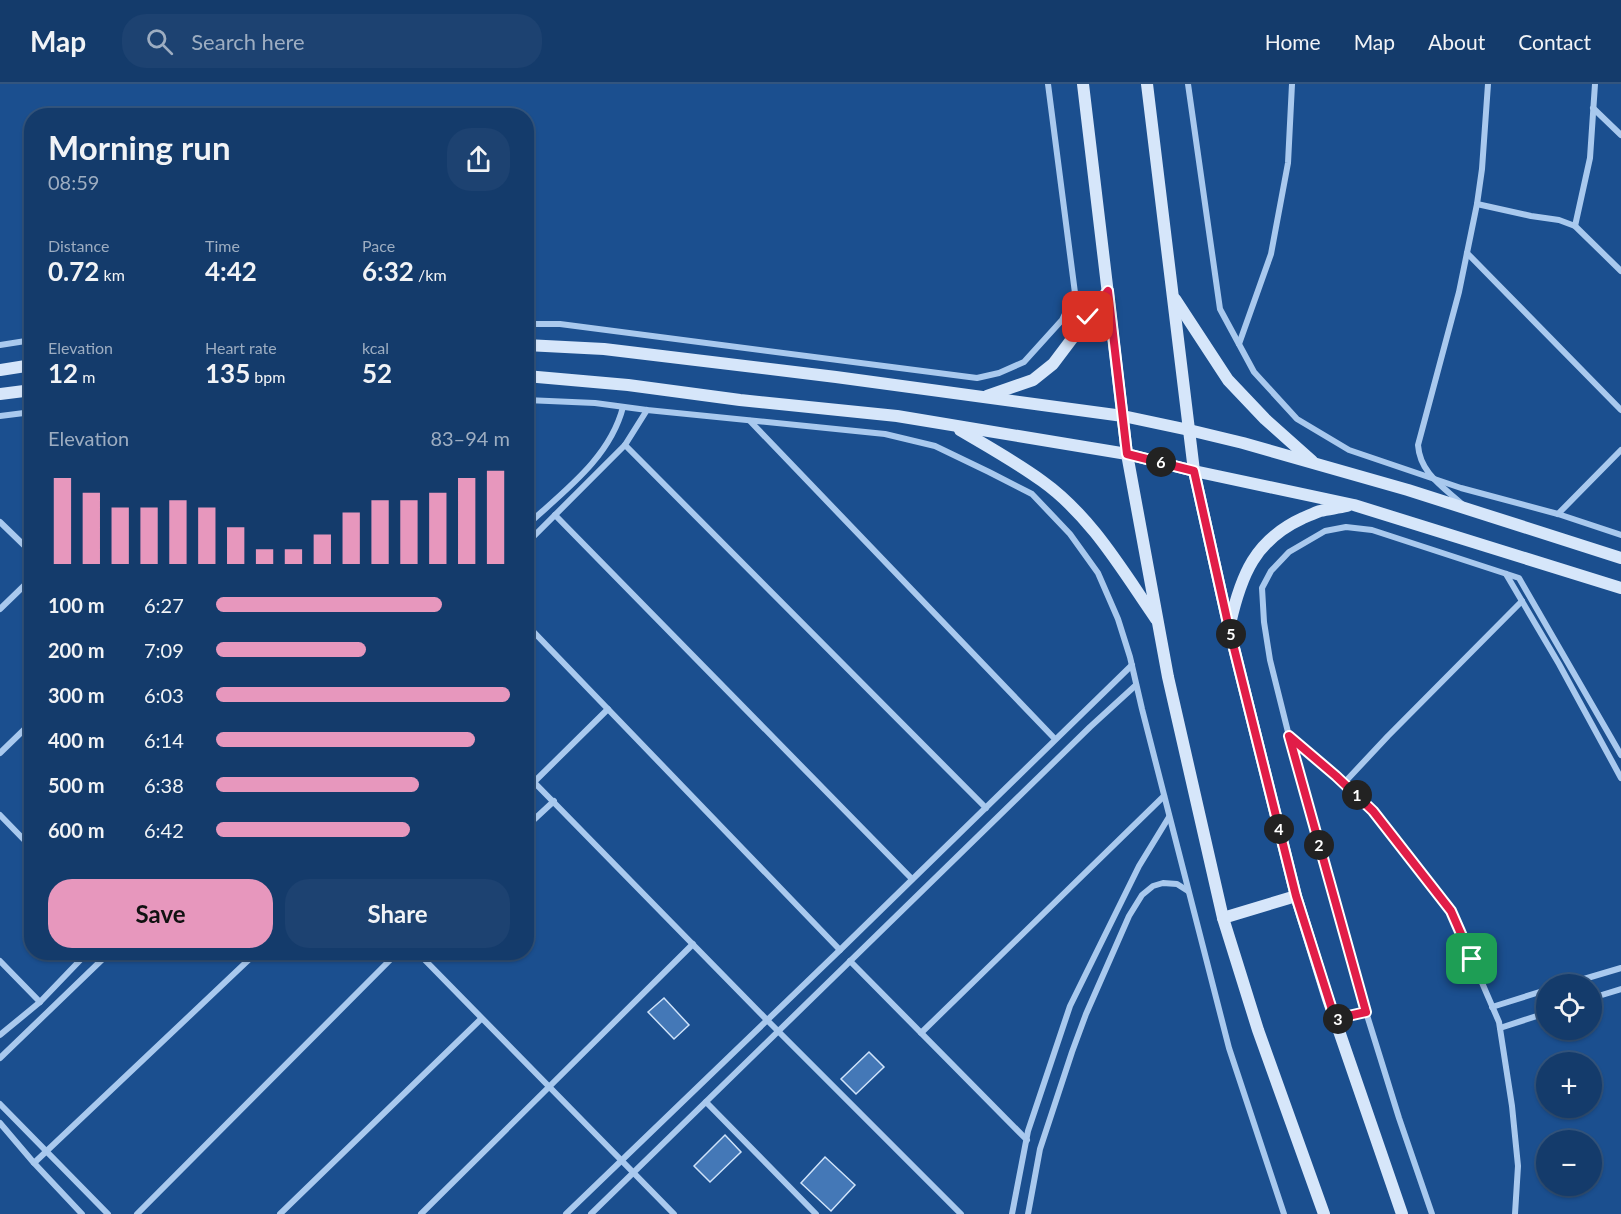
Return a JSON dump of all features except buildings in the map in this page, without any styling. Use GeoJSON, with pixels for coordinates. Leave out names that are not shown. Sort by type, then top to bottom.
{"type":"FeatureCollection","features":[{"type":"Feature","properties":{"kind":"main road"},"geometry":{"type":"LineString","coordinates":[[1083,84],[1127,454],[1168,677],[1223,918],[1258,1030],[1324,1214]]}},
{"type":"Feature","properties":{"kind":"main road"},"geometry":{"type":"LineString","coordinates":[[1147,84],[1194,471],[1229,628],[1296,896],[1335,1019],[1402,1214]]}},
{"type":"Feature","properties":{"kind":"main road"},"geometry":{"type":"LineString","coordinates":[[983,397],[1033,380],[1053,364],[1108,291]]}},
{"type":"Feature","properties":{"kind":"main road"},"geometry":{"type":"LineString","coordinates":[[1173,296],[1228,380],[1265,419],[1314,464]]}},
{"type":"Feature","properties":{"kind":"main road"},"geometry":{"type":"LineString","coordinates":[[534,345],[604,349],[836,377],[1123,416],[1243,443],[1621,558]]}},
{"type":"Feature","properties":{"kind":"main road"},"geometry":{"type":"LineString","coordinates":[[0,370],[24,366]]}},
{"type":"Feature","properties":{"kind":"main road"},"geometry":{"type":"LineString","coordinates":[[534,377],[628,385],[740,400],[897,416],[1127,454],[1194,471],[1354,505],[1621,588]]}},
{"type":"Feature","properties":{"kind":"main road"},"geometry":{"type":"LineString","coordinates":[[0,394],[24,391]]}},
{"type":"Feature","properties":{"kind":"main road"},"geometry":{"type":"LineString","coordinates":[[953,425],[1043,482],[1071,507],[1099,536],[1158,622]]}},
{"type":"Feature","properties":{"kind":"main road"},"geometry":{"type":"LineString","coordinates":[[1229,628],[1236,596],[1244,575],[1268,541],[1287,526],[1318,512],[1354,505]]}},
{"type":"Feature","properties":{"kind":"main road"},"geometry":{"type":"LineString","coordinates":[[1223,918],[1296,896]]}},
{"type":"Feature","properties":{"kind":"street"},"geometry":{"type":"LineString","coordinates":[[534,324],[560,324],[977,378],[999,373],[1024,362],[1062,320],[1075,293],[1048,84]]}},
{"type":"Feature","properties":{"kind":"street"},"geometry":{"type":"LineString","coordinates":[[1188,84],[1220,309],[1254,372],[1297,419],[1349,450],[1461,488],[1558,514],[1621,535]]}},
{"type":"Feature","properties":{"kind":"street"},"geometry":{"type":"LineString","coordinates":[[1239,344],[1271,254],[1287,163],[1292,84]]}},
{"type":"Feature","properties":{"kind":"street"},"geometry":{"type":"LineString","coordinates":[[1469,510],[1432,478],[1419,458],[1418,445],[1459,292],[1477,204],[1482,170],[1488,84]]}},
{"type":"Feature","properties":{"kind":"street"},"geometry":{"type":"LineString","coordinates":[[1575,226],[1590,158],[1594,84]]}},
{"type":"Feature","properties":{"kind":"street"},"geometry":{"type":"LineString","coordinates":[[1593,108],[1621,135]]}},
{"type":"Feature","properties":{"kind":"street"},"geometry":{"type":"LineString","coordinates":[[1477,204],[1559,220],[1575,226],[1621,271]]}},
{"type":"Feature","properties":{"kind":"street"},"geometry":{"type":"LineString","coordinates":[[1467,253],[1621,410]]}},
{"type":"Feature","properties":{"kind":"street"},"geometry":{"type":"LineString","coordinates":[[0,345],[24,341]]}},
{"type":"Feature","properties":{"kind":"street"},"geometry":{"type":"LineString","coordinates":[[534,400],[595,403],[885,434],[934,446],[1032,494],[1070,534],[1098,573],[1118,619],[1132,665],[1229,1048],[1284,1214]]}},
{"type":"Feature","properties":{"kind":"street"},"geometry":{"type":"LineString","coordinates":[[534,518],[595,461],[611,439],[620,421],[623,406]]}},
{"type":"Feature","properties":{"kind":"street"},"geometry":{"type":"LineString","coordinates":[[534,536],[625,445],[647,410]]}},
{"type":"Feature","properties":{"kind":"street"},"geometry":{"type":"LineString","coordinates":[[0,416],[24,413]]}},
{"type":"Feature","properties":{"kind":"street"},"geometry":{"type":"LineString","coordinates":[[750,420],[1055,740]]}},
{"type":"Feature","properties":{"kind":"street"},"geometry":{"type":"LineString","coordinates":[[625,445],[986,808]]}},
{"type":"Feature","properties":{"kind":"street"},"geometry":{"type":"LineString","coordinates":[[1558,514],[1621,450]]}},
{"type":"Feature","properties":{"kind":"street"},"geometry":{"type":"LineString","coordinates":[[555,515],[912,879]]}},
{"type":"Feature","properties":{"kind":"street"},"geometry":{"type":"LineString","coordinates":[[0,522],[24,545]]}},
{"type":"Feature","properties":{"kind":"street"},"geometry":{"type":"LineString","coordinates":[[1432,1214],[1366,1012],[1289,736],[1270,660],[1262,588],[1271,571],[1289,552],[1325,531],[1346,527],[1372,530],[1520,578],[1621,755]]}},
{"type":"Feature","properties":{"kind":"street"},"geometry":{"type":"LineString","coordinates":[[1506,574],[1559,664],[1621,778]]}},
{"type":"Feature","properties":{"kind":"street"},"geometry":{"type":"LineString","coordinates":[[0,609],[24,586]]}},
{"type":"Feature","properties":{"kind":"street"},"geometry":{"type":"LineString","coordinates":[[1344,783],[1522,601]]}},
{"type":"Feature","properties":{"kind":"street"},"geometry":{"type":"LineString","coordinates":[[534,632],[840,950]]}},
{"type":"Feature","properties":{"kind":"street"},"geometry":{"type":"LineString","coordinates":[[566,1214],[1132,665]]}},
{"type":"Feature","properties":{"kind":"street"},"geometry":{"type":"LineString","coordinates":[[591,1214],[1136,685]]}},
{"type":"Feature","properties":{"kind":"street"},"geometry":{"type":"LineString","coordinates":[[608,709],[534,782],[961,1214]]}},
{"type":"Feature","properties":{"kind":"street"},"geometry":{"type":"LineString","coordinates":[[0,753],[24,730]]}},
{"type":"Feature","properties":{"kind":"street"},"geometry":{"type":"LineString","coordinates":[[1289,736],[1373,811],[1451,911],[1499,1022],[1512,1106],[1518,1166],[1515,1214]]}},
{"type":"Feature","properties":{"kind":"street"},"geometry":{"type":"LineString","coordinates":[[921,1033],[1164,796]]}},
{"type":"Feature","properties":{"kind":"street"},"geometry":{"type":"LineString","coordinates":[[534,820],[554,801]]}},
{"type":"Feature","properties":{"kind":"street"},"geometry":{"type":"LineString","coordinates":[[0,815],[24,840]]}},
{"type":"Feature","properties":{"kind":"street"},"geometry":{"type":"LineString","coordinates":[[1012,1214],[1027,1140],[1070,1006],[1139,866],[1169,817]]}},
{"type":"Feature","properties":{"kind":"street"},"geometry":{"type":"LineString","coordinates":[[1028,1214],[1040,1149],[1072,1052],[1129,916],[1142,895],[1153,886],[1163,883],[1178,884],[1189,892]]}},
{"type":"Feature","properties":{"kind":"street"},"geometry":{"type":"LineString","coordinates":[[421,1214],[693,944]]}},
{"type":"Feature","properties":{"kind":"street"},"geometry":{"type":"LineString","coordinates":[[0,1035],[40,1002],[80,960]]}},
{"type":"Feature","properties":{"kind":"street"},"geometry":{"type":"LineString","coordinates":[[0,1058],[102,960]]}},
{"type":"Feature","properties":{"kind":"street"},"geometry":{"type":"LineString","coordinates":[[34,1164],[249,960]]}},
{"type":"Feature","properties":{"kind":"street"},"geometry":{"type":"LineString","coordinates":[[137,1214],[390,960]]}},
{"type":"Feature","properties":{"kind":"street"},"geometry":{"type":"LineString","coordinates":[[425,960],[675,1214]]}},
{"type":"Feature","properties":{"kind":"street"},"geometry":{"type":"LineString","coordinates":[[0,961],[40,1002]]}},
{"type":"Feature","properties":{"kind":"street"},"geometry":{"type":"LineString","coordinates":[[850,961],[1027,1140]]}},
{"type":"Feature","properties":{"kind":"street"},"geometry":{"type":"LineString","coordinates":[[1601,974],[1621,968]]}},
{"type":"Feature","properties":{"kind":"street"},"geometry":{"type":"LineString","coordinates":[[1602,995],[1621,989]]}},
{"type":"Feature","properties":{"kind":"street"},"geometry":{"type":"LineString","coordinates":[[1492,1007],[1536,993]]}},
{"type":"Feature","properties":{"kind":"street"},"geometry":{"type":"LineString","coordinates":[[1335,1019],[1366,1012]]}},
{"type":"Feature","properties":{"kind":"street"},"geometry":{"type":"LineString","coordinates":[[1500,1028],[1536,1016]]}},
{"type":"Feature","properties":{"kind":"street"},"geometry":{"type":"LineString","coordinates":[[280,1214],[481,1019]]}},
{"type":"Feature","properties":{"kind":"street"},"geometry":{"type":"LineString","coordinates":[[706,1102],[816,1214]]}},
{"type":"Feature","properties":{"kind":"street"},"geometry":{"type":"LineString","coordinates":[[0,1104],[108,1214]]}},
{"type":"Feature","properties":{"kind":"street"},"geometry":{"type":"LineString","coordinates":[[0,1123],[34,1164],[82,1214]]}},
{"type":"Feature","properties":{"kind":"route"},"geometry":{"type":"LineString","coordinates":[[1088,317],[1108,291],[1127,454],[1194,471],[1229,628],[1296,896],[1335,1019],[1366,1012],[1289,736],[1373,811],[1451,911],[1472,959]]}}]}
